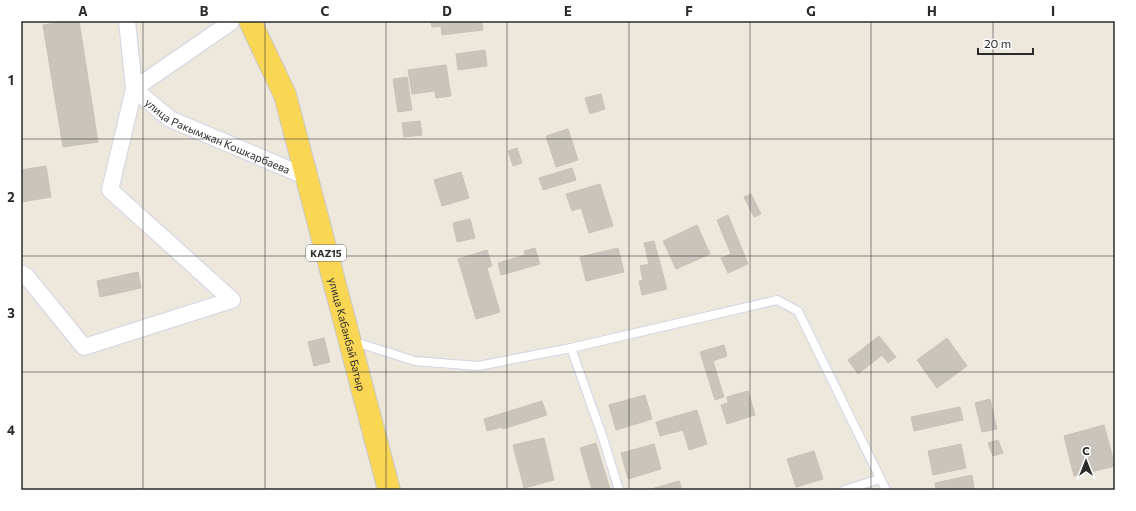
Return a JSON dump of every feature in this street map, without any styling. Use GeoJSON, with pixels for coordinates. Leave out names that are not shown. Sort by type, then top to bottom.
{"type":"FeatureCollection","features":[{"type":"Feature","properties":{"kind":"main road","name":"улица Кабанбай Батыр"},"geometry":{"type":"LineString","coordinates":[[240,22],[285,95],[389,490]]}},
{"type":"Feature","properties":{"kind":"street","name":"улица Ракымжан Кошкарбаева"},"geometry":{"type":"LineString","coordinates":[[21,273],[27,277],[84,347],[232,300],[110,190],[134,89],[127,21]]}},
{"type":"Feature","properties":{"kind":"street","name":"улица Ракымжан Кошкарбаева"},"geometry":{"type":"LineString","coordinates":[[134,89],[240,22]]}},
{"type":"Feature","properties":{"kind":"street","name":"улица Ракымжан Кошкарбаева"},"geometry":{"type":"LineString","coordinates":[[134,89],[170,119],[307,177]]}},
{"type":"Feature","properties":{"kind":"lane"},"geometry":{"type":"LineString","coordinates":[[349,340],[415,361],[478,366],[571,348],[777,300],[798,311],[886,490]]}},
{"type":"Feature","properties":{"kind":"lane"},"geometry":{"type":"LineString","coordinates":[[571,348],[602,435],[619,490]]}},
{"type":"Feature","properties":{"kind":"lane"},"geometry":{"type":"LineString","coordinates":[[844,490],[880,479]]}},
{"type":"Feature","properties":{"kind":"building"},"geometry":{"type":"Polygon","coordinates":[[[79,21],[98,142],[63,147],[43,25],[79,21]]]}},
{"type":"Feature","properties":{"kind":"building"},"geometry":{"type":"Polygon","coordinates":[[[431,21],[482,21],[483,30],[442,35],[441,26],[432,27],[431,21]]]}},
{"type":"Feature","properties":{"kind":"building"},"geometry":{"type":"Polygon","coordinates":[[[485,50],[487,66],[458,70],[456,54],[485,50]]]}},
{"type":"Feature","properties":{"kind":"building"},"geometry":{"type":"Polygon","coordinates":[[[446,65],[451,96],[436,98],[435,91],[412,94],[408,70],[446,65]]]}},
{"type":"Feature","properties":{"kind":"building"},"geometry":{"type":"Polygon","coordinates":[[[407,77],[412,110],[398,112],[393,79],[407,77]]]}},
{"type":"Feature","properties":{"kind":"building"},"geometry":{"type":"Polygon","coordinates":[[[601,94],[605,109],[590,114],[585,98],[601,94]]]}},
{"type":"Feature","properties":{"kind":"building"},"geometry":{"type":"Polygon","coordinates":[[[420,121],[422,135],[404,137],[402,123],[420,121]]]}},
{"type":"Feature","properties":{"kind":"building"},"geometry":{"type":"Polygon","coordinates":[[[568,129],[578,160],[556,167],[546,136],[568,129]]]}},
{"type":"Feature","properties":{"kind":"building"},"geometry":{"type":"Polygon","coordinates":[[[517,148],[522,163],[513,166],[508,151],[517,148]]]}},
{"type":"Feature","properties":{"kind":"building"},"geometry":{"type":"Polygon","coordinates":[[[46,166],[51,197],[21,202],[21,170],[46,166]]]}},
{"type":"Feature","properties":{"kind":"building"},"geometry":{"type":"Polygon","coordinates":[[[572,168],[576,180],[543,190],[539,178],[572,168]]]}},
{"type":"Feature","properties":{"kind":"building"},"geometry":{"type":"Polygon","coordinates":[[[461,172],[469,198],[442,206],[434,180],[461,172]]]}},
{"type":"Feature","properties":{"kind":"building"},"geometry":{"type":"Polygon","coordinates":[[[600,184],[613,226],[589,233],[581,208],[572,211],[566,194],[600,184]]]}},
{"type":"Feature","properties":{"kind":"building"},"geometry":{"type":"Polygon","coordinates":[[[751,194],[761,214],[754,217],[744,197],[751,194]]]}},
{"type":"Feature","properties":{"kind":"building"},"geometry":{"type":"Polygon","coordinates":[[[728,215],[748,264],[728,273],[721,258],[731,254],[717,220],[728,215]]]}},
{"type":"Feature","properties":{"kind":"building"},"geometry":{"type":"Polygon","coordinates":[[[470,219],[475,238],[457,242],[453,223],[470,219]]]}},
{"type":"Feature","properties":{"kind":"building"},"geometry":{"type":"Polygon","coordinates":[[[697,225],[710,254],[676,269],[663,241],[697,225]]]}},
{"type":"Feature","properties":{"kind":"building"},"geometry":{"type":"Polygon","coordinates":[[[654,241],[667,289],[642,295],[639,281],[643,280],[640,266],[649,264],[644,243],[654,241]]]}},
{"type":"Feature","properties":{"kind":"building"},"geometry":{"type":"Polygon","coordinates":[[[535,248],[540,264],[501,275],[498,263],[525,255],[524,251],[535,248]]]}},
{"type":"Feature","properties":{"kind":"building"},"geometry":{"type":"Polygon","coordinates":[[[618,248],[624,272],[586,281],[580,257],[618,248]]]}},
{"type":"Feature","properties":{"kind":"building"},"geometry":{"type":"Polygon","coordinates":[[[487,250],[492,266],[487,268],[500,312],[476,319],[458,259],[487,250]]]}},
{"type":"Feature","properties":{"kind":"building"},"geometry":{"type":"Polygon","coordinates":[[[138,272],[141,288],[100,297],[97,281],[138,272]]]}},
{"type":"Feature","properties":{"kind":"building"},"geometry":{"type":"Polygon","coordinates":[[[879,336],[896,357],[888,363],[882,355],[858,374],[848,360],[879,336]]]}},
{"type":"Feature","properties":{"kind":"building"},"geometry":{"type":"Polygon","coordinates":[[[324,338],[330,362],[314,366],[308,342],[324,338]]]}},
{"type":"Feature","properties":{"kind":"building"},"geometry":{"type":"Polygon","coordinates":[[[947,338],[967,366],[937,388],[917,360],[947,338]]]}},
{"type":"Feature","properties":{"kind":"building"},"geometry":{"type":"Polygon","coordinates":[[[724,345],[727,356],[713,361],[724,397],[715,400],[700,352],[724,345]]]}},
{"type":"Feature","properties":{"kind":"building"},"geometry":{"type":"Polygon","coordinates":[[[748,391],[755,415],[727,424],[721,405],[728,403],[727,397],[748,391]]]}},
{"type":"Feature","properties":{"kind":"building"},"geometry":{"type":"Polygon","coordinates":[[[645,395],[652,419],[616,430],[609,405],[645,395]]]}},
{"type":"Feature","properties":{"kind":"building"},"geometry":{"type":"Polygon","coordinates":[[[990,399],[997,429],[982,432],[975,403],[990,399]]]}},
{"type":"Feature","properties":{"kind":"building"},"geometry":{"type":"Polygon","coordinates":[[[542,401],[547,415],[503,429],[502,427],[487,431],[484,419],[542,401]]]}},
{"type":"Feature","properties":{"kind":"building"},"geometry":{"type":"Polygon","coordinates":[[[960,407],[963,420],[914,431],[911,417],[960,407]]]}},
{"type":"Feature","properties":{"kind":"building"},"geometry":{"type":"Polygon","coordinates":[[[697,410],[707,444],[689,450],[683,430],[660,436],[656,422],[697,410]]]}},
{"type":"Feature","properties":{"kind":"building"},"geometry":{"type":"Polygon","coordinates":[[[1104,425],[1115,466],[1074,476],[1064,436],[1104,425]]]}},
{"type":"Feature","properties":{"kind":"building"},"geometry":{"type":"Polygon","coordinates":[[[544,438],[554,480],[524,488],[513,445],[544,438]]]}},
{"type":"Feature","properties":{"kind":"building"},"geometry":{"type":"Polygon","coordinates":[[[998,440],[1003,453],[993,456],[988,443],[998,440]]]}},
{"type":"Feature","properties":{"kind":"building"},"geometry":{"type":"Polygon","coordinates":[[[596,443],[610,489],[607,490],[592,490],[580,448],[596,443]]]}},
{"type":"Feature","properties":{"kind":"building"},"geometry":{"type":"Polygon","coordinates":[[[654,444],[661,469],[628,479],[621,453],[654,444]]]}},
{"type":"Feature","properties":{"kind":"building"},"geometry":{"type":"Polygon","coordinates":[[[961,444],[966,468],[933,475],[928,451],[961,444]]]}},
{"type":"Feature","properties":{"kind":"building"},"geometry":{"type":"Polygon","coordinates":[[[814,451],[823,479],[796,487],[787,459],[814,451]]]}},
{"type":"Feature","properties":{"kind":"building"},"geometry":{"type":"Polygon","coordinates":[[[972,475],[974,488],[963,490],[936,490],[935,483],[972,475]]]}},
{"type":"Feature","properties":{"kind":"building"},"geometry":{"type":"Polygon","coordinates":[[[679,481],[682,490],[648,490],[679,481]]]}}]}
